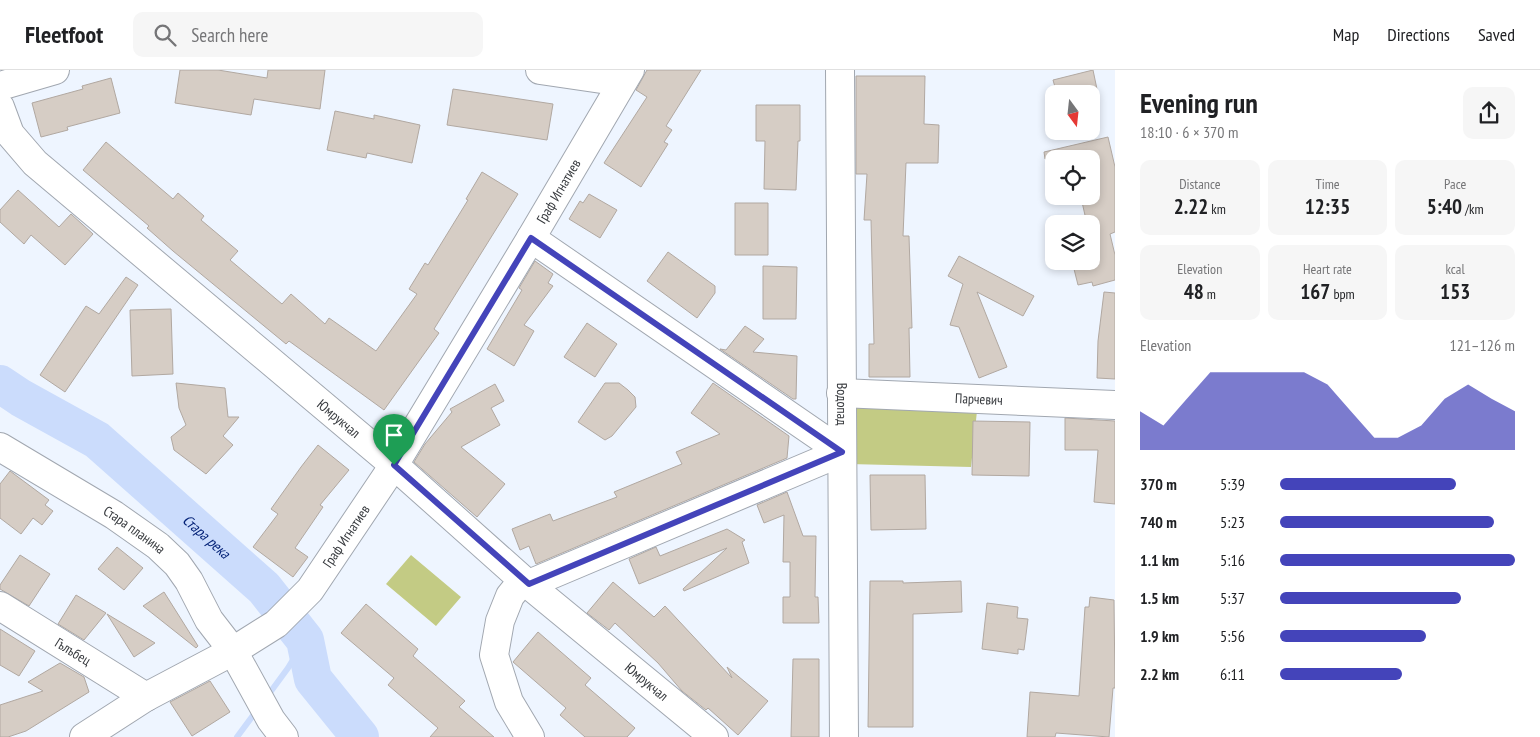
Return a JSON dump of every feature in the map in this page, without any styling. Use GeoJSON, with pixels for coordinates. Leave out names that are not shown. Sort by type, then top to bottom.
{"type":"FeatureCollection","features":[{"type":"Feature","properties":{"kind":"street"},"geometry":{"type":"LineString","coordinates":[[0,86],[55,70]]}},
{"type":"Feature","properties":{"kind":"street"},"geometry":{"type":"LineString","coordinates":[[540,70],[626,76]]}},
{"type":"Feature","properties":{"kind":"street","name":"Водопад"},"geometry":{"type":"LineString","coordinates":[[840,70],[844,737]]}},
{"type":"Feature","properties":{"kind":"street","name":"Граф Игнатиев"},"geometry":{"type":"LineString","coordinates":[[84,737],[146,697],[233,650],[276,624],[310,590],[394,465],[626,76]]}},
{"type":"Feature","properties":{"kind":"street","name":"Юмрукчал"},"geometry":{"type":"LineString","coordinates":[[0,107],[10,134],[35,163],[394,465],[526,582],[714,737]]}},
{"type":"Feature","properties":{"kind":"street"},"geometry":{"type":"LineString","coordinates":[[531,238],[842,452]]}},
{"type":"Feature","properties":{"kind":"street","name":"Парчевич"},"geometry":{"type":"LineString","coordinates":[[841,393],[1115,405]]}},
{"type":"Feature","properties":{"kind":"street","name":"Стара планина"},"geometry":{"type":"LineString","coordinates":[[0,447],[114,515],[158,546],[177,564],[189,581],[210,620],[233,650],[272,720],[284,737]]}},
{"type":"Feature","properties":{"kind":"street"},"geometry":{"type":"LineString","coordinates":[[530,737],[509,702],[494,655],[500,621],[510,596],[526,582],[842,452]]}},
{"type":"Feature","properties":{"kind":"street","name":"Гълъбец"},"geometry":{"type":"LineString","coordinates":[[0,606],[146,697]]}},
{"type":"Feature","properties":{"kind":"green space"},"geometry":{"type":"Polygon","coordinates":[[[847,407],[977,411],[971,467],[849,464],[847,407]]]}},
{"type":"Feature","properties":{"kind":"green space"},"geometry":{"type":"Polygon","coordinates":[[[411,555],[461,597],[436,626],[386,584],[411,555]]]}},
{"type":"Feature","properties":{"kind":"building"},"geometry":{"type":"Polygon","coordinates":[[[180,70],[218,70],[267,78],[268,70],[325,70],[320,109],[254,99],[251,115],[175,103],[180,70]]]}},
{"type":"Feature","properties":{"kind":"building"},"geometry":{"type":"Polygon","coordinates":[[[647,70],[701,70],[666,126],[672,130],[664,142],[668,144],[641,187],[604,163],[647,97],[636,90],[647,70]]]}},
{"type":"Feature","properties":{"kind":"building"},"geometry":{"type":"Polygon","coordinates":[[[1093,70],[1096,85],[1054,85],[1053,80],[1093,70]]]}},
{"type":"Feature","properties":{"kind":"building"},"geometry":{"type":"Polygon","coordinates":[[[856,76],[925,76],[924,124],[939,125],[938,163],[906,163],[903,236],[909,236],[912,328],[909,328],[910,377],[869,377],[869,344],[874,344],[871,220],[864,220],[867,174],[856,174],[856,76]]]}},
{"type":"Feature","properties":{"kind":"building"},"geometry":{"type":"Polygon","coordinates":[[[111,78],[120,113],[67,127],[68,130],[41,137],[32,103],[83,89],[82,86],[111,78]]]}},
{"type":"Feature","properties":{"kind":"building"},"geometry":{"type":"Polygon","coordinates":[[[453,89],[553,104],[547,140],[447,125],[453,89]]]}},
{"type":"Feature","properties":{"kind":"building"},"geometry":{"type":"Polygon","coordinates":[[[756,105],[800,105],[800,141],[798,141],[796,190],[764,189],[765,141],[756,141],[756,105]]]}},
{"type":"Feature","properties":{"kind":"building"},"geometry":{"type":"Polygon","coordinates":[[[335,111],[374,119],[374,115],[420,125],[412,163],[367,153],[366,158],[327,150],[335,111]]]}},
{"type":"Feature","properties":{"kind":"building"},"geometry":{"type":"Polygon","coordinates":[[[1108,137],[1115,167],[1115,232],[1110,234],[1115,255],[1115,280],[1093,286],[1092,282],[1078,285],[1074,270],[1100,270],[1100,215],[1085,215],[1083,205],[1100,205],[1100,150],[1053,150],[1108,137]]]}},
{"type":"Feature","properties":{"kind":"building"},"geometry":{"type":"Polygon","coordinates":[[[106,142],[173,199],[178,193],[204,216],[201,220],[238,251],[230,260],[282,304],[291,294],[325,324],[329,318],[376,351],[417,294],[409,289],[425,263],[428,265],[468,200],[466,199],[482,172],[518,194],[434,329],[439,333],[384,410],[289,341],[286,344],[173,251],[147,228],[149,226],[83,170],[106,142]]]}},
{"type":"Feature","properties":{"kind":"building"},"geometry":{"type":"Polygon","coordinates":[[[18,190],[59,227],[71,214],[93,234],[65,265],[31,235],[24,244],[0,222],[0,210],[18,190]]]}},
{"type":"Feature","properties":{"kind":"building"},"geometry":{"type":"Polygon","coordinates":[[[589,194],[617,210],[600,238],[569,219],[580,201],[583,203],[589,194]]]}},
{"type":"Feature","properties":{"kind":"building"},"geometry":{"type":"Polygon","coordinates":[[[735,203],[768,203],[768,255],[735,255],[735,203]]]}},
{"type":"Feature","properties":{"kind":"building"},"geometry":{"type":"Polygon","coordinates":[[[668,252],[715,286],[715,293],[697,318],[647,281],[668,252]]]}},
{"type":"Feature","properties":{"kind":"building"},"geometry":{"type":"Polygon","coordinates":[[[959,256],[1034,296],[1023,316],[977,292],[1007,367],[979,378],[959,327],[950,325],[963,284],[948,276],[959,256]]]}},
{"type":"Feature","properties":{"kind":"building"},"geometry":{"type":"Polygon","coordinates":[[[535,261],[553,274],[548,283],[553,286],[524,325],[534,331],[514,366],[487,349],[522,290],[519,288],[535,261]]]}},
{"type":"Feature","properties":{"kind":"building"},"geometry":{"type":"Polygon","coordinates":[[[763,266],[797,267],[796,319],[763,319],[763,266]]]}},
{"type":"Feature","properties":{"kind":"building"},"geometry":{"type":"Polygon","coordinates":[[[126,277],[138,285],[65,392],[40,375],[86,306],[99,314],[126,277]]]}},
{"type":"Feature","properties":{"kind":"building"},"geometry":{"type":"Polygon","coordinates":[[[1104,292],[1115,293],[1115,379],[1097,378],[1098,341],[1104,292]]]}},
{"type":"Feature","properties":{"kind":"building"},"geometry":{"type":"Polygon","coordinates":[[[171,309],[173,374],[132,376],[130,310],[171,309]]]}},
{"type":"Feature","properties":{"kind":"building"},"geometry":{"type":"Polygon","coordinates":[[[587,323],[617,344],[595,377],[564,357],[587,323]]]}},
{"type":"Feature","properties":{"kind":"building"},"geometry":{"type":"Polygon","coordinates":[[[745,326],[764,339],[753,352],[797,356],[796,399],[793,399],[720,349],[726,350],[745,326]]]}},
{"type":"Feature","properties":{"kind":"building"},"geometry":{"type":"Polygon","coordinates":[[[176,383],[225,388],[228,417],[239,417],[223,436],[233,445],[206,474],[174,450],[171,437],[186,425],[179,408],[176,383]]]}},
{"type":"Feature","properties":{"kind":"building"},"geometry":{"type":"Polygon","coordinates":[[[605,383],[619,383],[635,397],[636,407],[612,436],[605,440],[578,422],[605,383]]]}},
{"type":"Feature","properties":{"kind":"building"},"geometry":{"type":"Polygon","coordinates":[[[713,383],[789,436],[787,458],[536,564],[529,546],[520,550],[512,529],[550,514],[553,521],[617,497],[614,492],[682,464],[676,452],[720,434],[691,413],[713,383]]]}},
{"type":"Feature","properties":{"kind":"building"},"geometry":{"type":"Polygon","coordinates":[[[495,384],[504,401],[491,408],[500,425],[461,447],[505,484],[477,517],[414,462],[425,444],[452,412],[450,409],[495,384]]]}},
{"type":"Feature","properties":{"kind":"building"},"geometry":{"type":"Polygon","coordinates":[[[1065,418],[1115,421],[1115,504],[1094,502],[1098,450],[1065,450],[1065,418]]]}},
{"type":"Feature","properties":{"kind":"building"},"geometry":{"type":"Polygon","coordinates":[[[973,421],[1030,422],[1029,476],[972,475],[973,421]]]}},
{"type":"Feature","properties":{"kind":"building"},"geometry":{"type":"Polygon","coordinates":[[[318,445],[349,470],[320,505],[323,507],[295,548],[308,557],[293,577],[253,547],[278,514],[271,509],[318,445]]]}},
{"type":"Feature","properties":{"kind":"building"},"geometry":{"type":"Polygon","coordinates":[[[10,471],[49,500],[45,505],[53,511],[42,525],[33,518],[21,534],[0,518],[0,484],[10,471]]]}},
{"type":"Feature","properties":{"kind":"building"},"geometry":{"type":"Polygon","coordinates":[[[870,475],[925,475],[926,529],[871,530],[870,475]]]}},
{"type":"Feature","properties":{"kind":"building"},"geometry":{"type":"Polygon","coordinates":[[[787,492],[803,536],[816,536],[815,597],[818,597],[819,623],[783,623],[783,597],[790,597],[790,562],[783,562],[784,515],[764,523],[757,505],[787,492]]]}},
{"type":"Feature","properties":{"kind":"building"},"geometry":{"type":"Polygon","coordinates":[[[727,529],[745,540],[742,542],[749,563],[684,591],[683,589],[727,548],[639,584],[629,559],[656,547],[660,556],[727,529]]]}},
{"type":"Feature","properties":{"kind":"building"},"geometry":{"type":"Polygon","coordinates":[[[117,547],[143,568],[124,590],[98,569],[117,547]]]}},
{"type":"Feature","properties":{"kind":"building"},"geometry":{"type":"Polygon","coordinates":[[[20,555],[50,574],[29,606],[0,589],[0,585],[20,555]]]}},
{"type":"Feature","properties":{"kind":"building"},"geometry":{"type":"Polygon","coordinates":[[[870,581],[903,581],[903,583],[961,581],[962,612],[913,614],[913,727],[868,727],[870,581]]]}},
{"type":"Feature","properties":{"kind":"building"},"geometry":{"type":"Polygon","coordinates":[[[613,582],[654,617],[665,606],[732,678],[727,667],[768,701],[738,735],[708,708],[706,710],[682,691],[658,663],[615,623],[609,630],[587,613],[613,582]]]}},
{"type":"Feature","properties":{"kind":"building"},"geometry":{"type":"Polygon","coordinates":[[[164,592],[198,646],[196,648],[143,606],[164,592]]]}},
{"type":"Feature","properties":{"kind":"building"},"geometry":{"type":"Polygon","coordinates":[[[76,595],[106,613],[84,640],[58,624],[76,595]]]}},
{"type":"Feature","properties":{"kind":"building"},"geometry":{"type":"Polygon","coordinates":[[[1090,597],[1114,600],[1115,688],[1113,688],[1109,737],[1056,733],[1055,737],[1027,737],[1030,692],[1079,696],[1085,607],[1089,607],[1090,597]]]}},
{"type":"Feature","properties":{"kind":"building"},"geometry":{"type":"Polygon","coordinates":[[[987,603],[1018,607],[1017,618],[1028,619],[1024,650],[1018,649],[1018,654],[982,649],[987,603]]]}},
{"type":"Feature","properties":{"kind":"building"},"geometry":{"type":"Polygon","coordinates":[[[366,604],[418,649],[413,656],[465,701],[459,707],[494,737],[430,737],[438,728],[388,685],[394,678],[341,633],[366,604]]]}},
{"type":"Feature","properties":{"kind":"building"},"geometry":{"type":"Polygon","coordinates":[[[107,614],[155,643],[134,657],[107,614]]]}},
{"type":"Feature","properties":{"kind":"building"},"geometry":{"type":"Polygon","coordinates":[[[0,629],[35,651],[19,676],[0,665],[0,629]]]}},
{"type":"Feature","properties":{"kind":"building"},"geometry":{"type":"Polygon","coordinates":[[[538,632],[591,678],[585,685],[635,728],[627,737],[585,737],[560,715],[566,708],[513,662],[538,632]]]}},
{"type":"Feature","properties":{"kind":"building"},"geometry":{"type":"Polygon","coordinates":[[[793,659],[819,659],[819,737],[791,737],[793,659]]]}},
{"type":"Feature","properties":{"kind":"building"},"geometry":{"type":"Polygon","coordinates":[[[60,663],[84,677],[89,692],[26,731],[8,737],[0,737],[0,705],[43,691],[28,682],[60,663]]]}},
{"type":"Feature","properties":{"kind":"building"},"geometry":{"type":"Polygon","coordinates":[[[210,681],[230,712],[192,736],[170,702],[210,681]]]}},
{"type":"Feature","properties":{"kind":"waterway","name":"Стара река"},"geometry":{"type":"LineString","coordinates":[[0,384],[21,398],[97,440],[264,588],[305,640],[313,679],[360,737]]}},
{"type":"Feature","properties":{"kind":"waterway"},"geometry":{"type":"LineString","coordinates":[[266,698],[288,668],[305,640]]}},
{"type":"Feature","properties":{"kind":"waterway"},"geometry":{"type":"LineString","coordinates":[[237,737],[257,710]]}},
{"type":"Feature","properties":{"kind":"route"},"geometry":{"type":"LineString","coordinates":[[531,238],[842,452],[529,584],[394,465],[531,238]]}}]}
